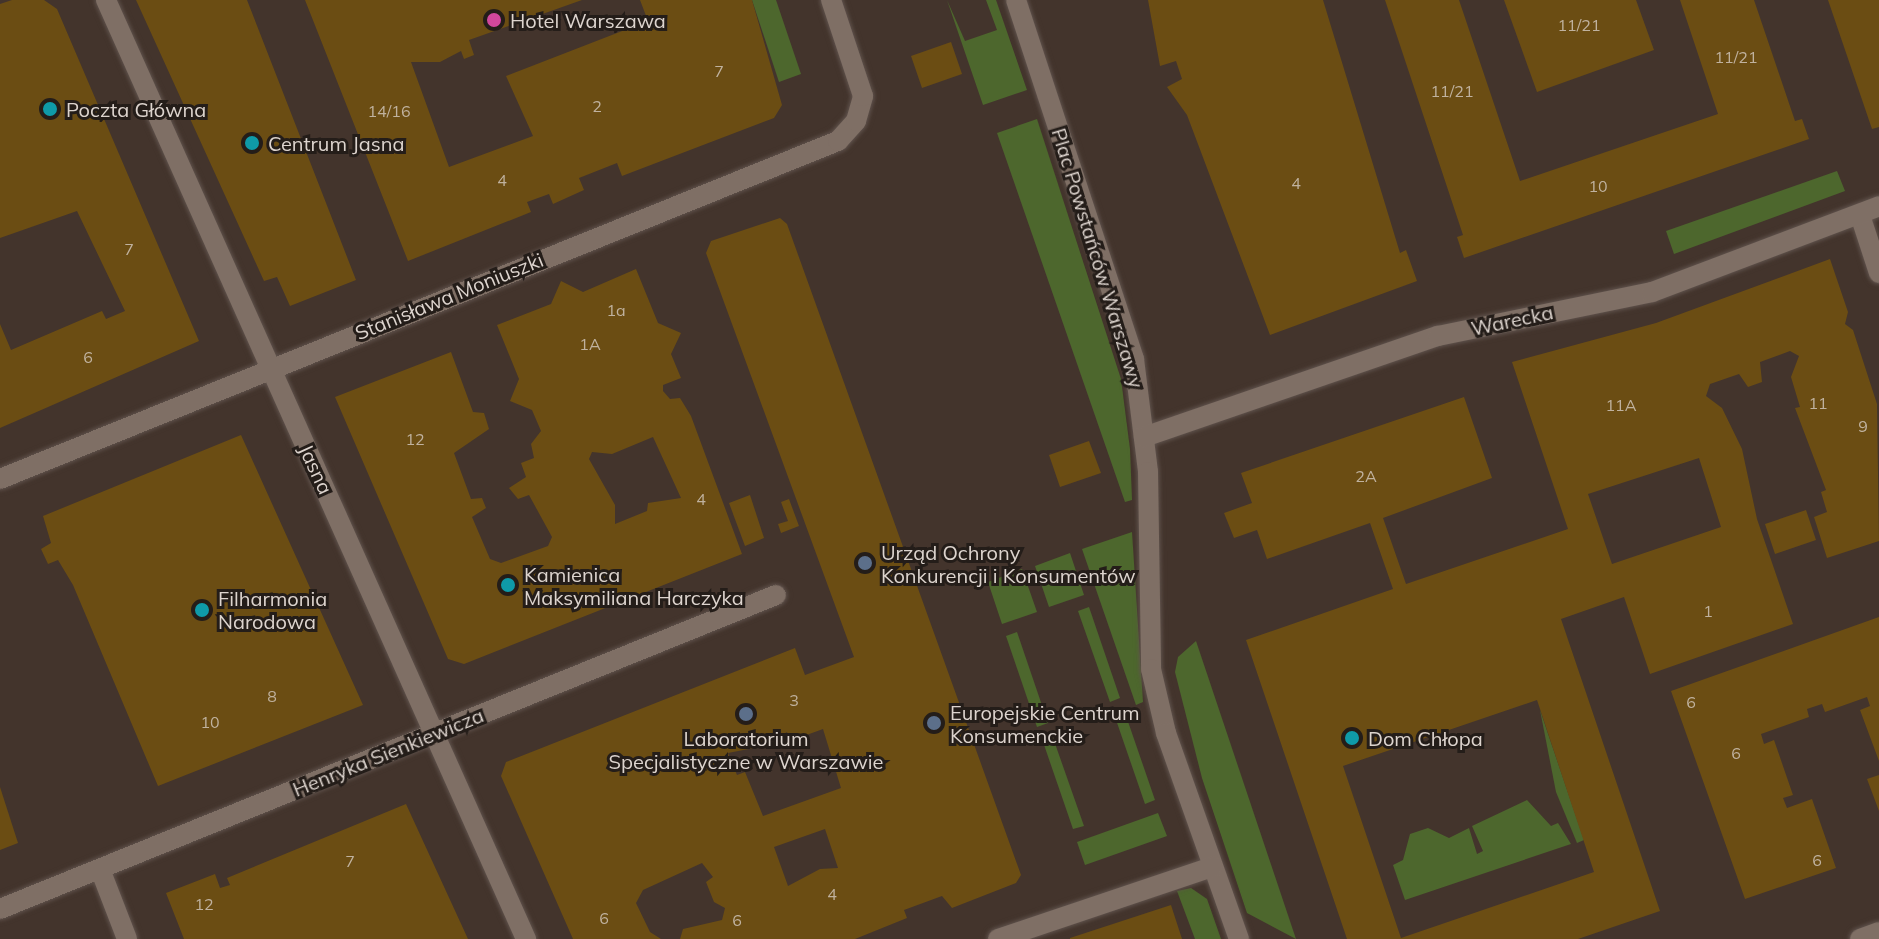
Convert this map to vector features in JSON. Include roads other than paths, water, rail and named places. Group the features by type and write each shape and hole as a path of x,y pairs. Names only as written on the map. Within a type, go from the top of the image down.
{"street":[{"name":"Jasna","path":"106,0 526,939"},
{"name":"Stanisława Moniuszki","path":"0,479 838,141 862,108 860,83 831,0"},
{"name":"Plac Powstańców Warszawy","path":"1016,0 1134,359 1144,437 1151,669 1212,867 1239,939"},
{"name":"Warecka","path":"1144,437 1466,330 1652,292 1870,210"},
{"path":"1870,210 1879,273"},
{"name":"Henryka Sienkiewicza","path":"0,909 776,595"},
{"path":"998,939 1212,867"},
{"path":"100,869 127,939"},
{"path":"1860,939 1879,932"}],"place":[{"name":"Hotel Warszawa","path":"494,20"},
{"name":"Poczta Główna","path":"50,109"},
{"name":"Centrum Jasna","path":"252,143"},
{"name":"Urząd Ochrony Konkurencji i Konsumentów","path":"865,563"},
{"name":"Kamienica Maksymiliana Harczyka","path":"508,585"},
{"name":"Filharmonia Narodowa","path":"202,610"},
{"name":"Laboratorium Specjalistyczne w Warszawie","path":"746,714"},
{"name":"Europejskie Centrum Konsumenckie","path":"934,723"},
{"name":"Dom Chłopa","path":"1352,738"}]}
